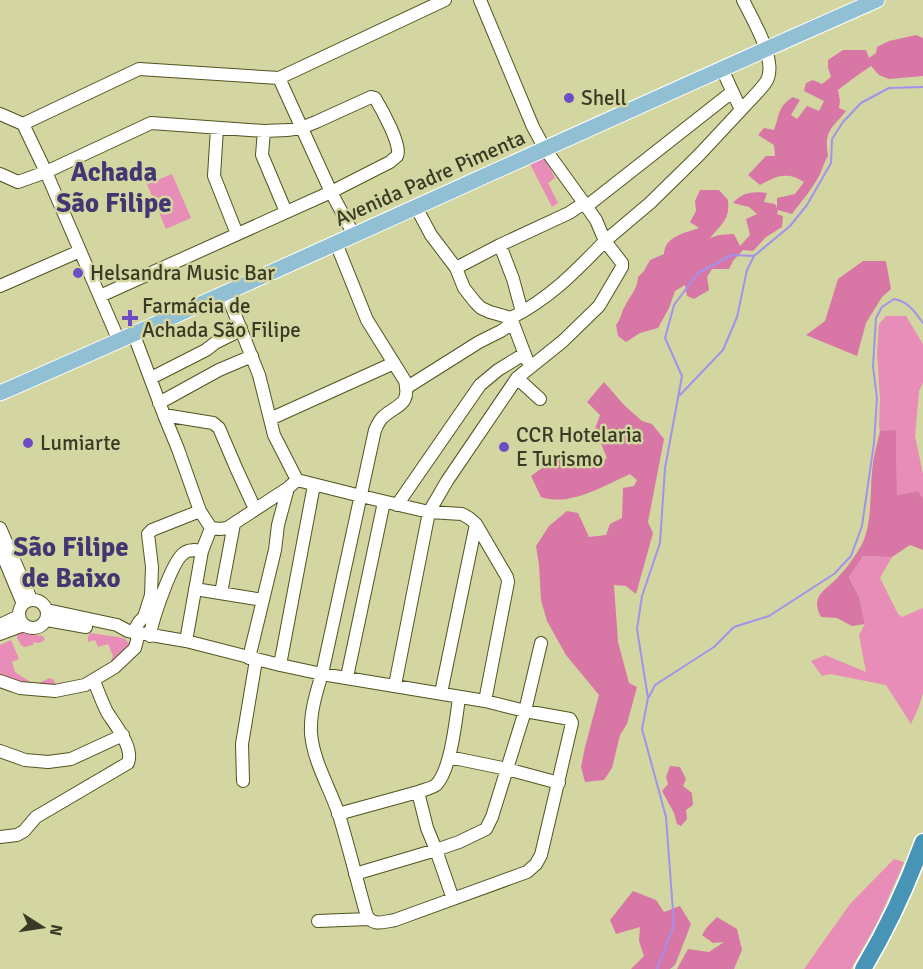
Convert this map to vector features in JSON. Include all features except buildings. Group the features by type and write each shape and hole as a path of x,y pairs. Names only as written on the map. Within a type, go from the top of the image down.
{"highway":[{"path":"863,969 896,908 923,842"},
{"path":"874,969 899,924 923,870"}],"main road":[{"name":"Avenida Padre Pimenta","path":"0,393 134,335 877,0"}],"street":[{"path":"23,124 139,69 279,78 444,0"},
{"path":"395,685 429,512 447,481 518,378 599,306 622,267 622,263 605,241 596,220 545,149 533,127 480,0"},
{"path":"406,387 478,342 501,331 522,312 544,298 650,203 699,155 767,81 770,71 767,49 743,0"},
{"path":"722,69 741,110"},
{"path":"279,78 331,192 354,235"},
{"path":"456,268 585,204 732,92"},
{"path":"0,174 18,182 46,172 151,123 264,131 287,130 301,128 371,97 375,98 399,150 397,156 378,169 331,192 100,296"},
{"path":"0,114 23,124 119,341"},
{"path":"217,128 213,176 237,234"},
{"path":"264,131 262,155 286,212"},
{"path":"416,207 431,235 456,268 464,288 481,308 512,321 530,366"},
{"path":"336,243 367,320 405,381 406,387 406,395 401,405 382,418 375,430 322,674 314,699 311,730 318,762 338,814 368,920"},
{"path":"500,245 522,312"},
{"path":"0,286 80,251"},
{"path":"226,292 259,375 274,435 293,484 278,525 275,550 252,659 242,744 243,782"},
{"path":"151,378 206,350 240,328"},
{"path":"134,335 200,511 211,528 220,530 234,524 293,484 314,485 429,512 462,514 476,524 508,582 485,701"},
{"path":"397,505 480,385 498,370 524,354"},
{"path":"159,403 219,370 252,356"},
{"path":"270,419 394,363"},
{"path":"518,378 540,399"},
{"path":"164,415 213,423 219,428 255,509"},
{"path":"280,665 314,485"},
{"path":"347,677 384,501"},
{"path":"0,681 20,688 55,691 85,685 115,667 135,648 139,622 144,617 151,595 152,567 148,534 152,530 200,511"},
{"path":"220,593 234,524"},
{"path":"441,693 476,524"},
{"path":"0,528 24,611"},
{"path":"186,641 202,551 211,528"},
{"path":"0,549 24,611 32,628 41,626 47,615 46,606 39,600 24,611 0,625"},
{"path":"137,633 161,597 176,561 185,552 202,551"},
{"path":"152,567 176,561"},
{"path":"195,589 263,600"},
{"path":"0,634 24,611"},
{"path":"47,615 115,633 137,633 186,641 252,659 322,674 485,701 572,721 541,855 536,864 527,872 394,920 378,923 368,920 318,921"},
{"path":"354,874 436,850 486,829 492,817 525,711 542,643"},
{"path":"0,837 17,836 36,817 128,763 130,753 123,735 107,711 94,681"},
{"path":"338,814 418,792 435,785 446,768 459,698"},
{"path":"0,751 25,760 48,762 71,759 123,735"},
{"path":"449,756 559,783"},
{"path":"418,792 427,828 453,899"}],"shaded area":[{"path":"916,35 923,38 923,76 889,79 879,75 871,66 838,90 839,108 846,111 828,135 828,156 814,184 792,214 778,210 777,214 783,216 782,227 766,237 753,251 743,250 729,269 712,269 707,277 709,290 694,299 687,296 685,285 675,291 658,328 640,333 626,342 618,336 616,325 635,288 638,277 650,260 664,254 665,248 672,239 699,228 690,222 696,211 695,201 700,190 719,190 728,200 726,217 710,238 734,234 740,246 750,235 746,219 757,214 749,207 733,203 737,199 749,193 767,193 764,202 775,204 777,208 777,198 795,194 804,182 782,176 760,185 748,175 766,156 775,156 774,145 758,135 764,128 774,130 784,104 793,97 800,100 791,115 797,119 807,106 819,111 824,101 804,91 806,83 813,80 822,84 831,77 828,60 843,50 866,50 869,58 876,53 877,47 889,41"},
{"path":"545,158 555,178 548,183 558,203 552,207 530,164"},
{"path":"172,174 191,218 166,229 147,184"},
{"path":"863,261 886,261 891,289 882,297 866,323 857,356 806,335 825,321 838,279"},
{"path":"886,316 906,316 923,344 923,383 919,391 915,436 923,474 923,498 918,491 897,495 896,431 880,431 877,354 879,324"},
{"path":"604,382 624,405 642,421 652,424 664,439 648,522 653,533 636,594 626,586 614,585 618,642 629,683 637,687 627,724 620,735 612,768 604,780 585,782 581,767 599,695 566,655 547,621 541,600 536,546 549,526 567,511 578,513 589,537 606,535 610,524 622,518 623,488 634,486 637,480 630,474 586,494 552,499 541,497 531,476 552,461 573,455 596,465 607,458 595,429 600,415 587,402"},
{"path":"896,430 897,495 918,491 923,498 923,550 910,545 892,557 863,556 849,577 859,597 865,624 852,626 837,618 821,617 818,598 848,566 865,538 869,520 874,457 880,431"},
{"path":"863,556 892,557 880,578 898,614 902,617 923,608 923,693 911,724 886,685 830,674 822,676 811,661 825,655 866,672 859,635 865,624 859,597 849,576"},
{"path":"25,631 43,636 45,640 24,647 17,638 18,634"},
{"path":"90,633 124,638 131,645 109,666 113,656 108,644 98,647 95,640 88,642"},
{"path":"11,640 19,659 12,662 15,672 32,683 39,683 49,678 53,679 56,684 63,682 65,686 31,685 0,675 0,645"},
{"path":"670,766 680,767 686,779 683,786 692,793 693,805 686,810 687,819 681,826 677,824 674,813 662,791 668,784 666,777"},
{"path":"894,859 904,862 878,921 851,969 804,969 850,904"},
{"path":"633,891 656,900 664,912 680,906 691,924 675,965 670,969 631,969 644,956 639,941 640,927 616,934 610,920"},
{"path":"717,917 737,929 742,950 734,969 677,969 688,949 709,952 724,942 713,943 702,935"}],"waterway":[{"path":"657,969 674,925 666,817 642,729 648,698 637,629 642,596 660,543 665,468 682,376 665,338 674,305 698,273 732,255 754,256 790,226 807,205 831,163 832,139 843,122 861,103 889,88 923,87"},
{"path":"680,395 723,350 737,317 747,270 754,256"},
{"path":"649,697 655,685 714,647 734,627 769,616 834,574 851,556 862,526 874,443 877,398 873,366 876,318 882,307 894,299 907,305 923,323"}],"place":[{"name":"Shell","path":"569,98"},
{"name":"Helsandra Music Bar","path":"78,273"},
{"name":"Farmácia de Achada São Filipe","path":"130,318"},
{"name":"Lumiarte","path":"28,443"},
{"name":"CCR Hotelaria E Turismo","path":"504,447"}],"district":[{"name":"Achada São Filipe","path":"114,188"},
{"name":"São Filipe de Baixo","path":"71,562"}]}
